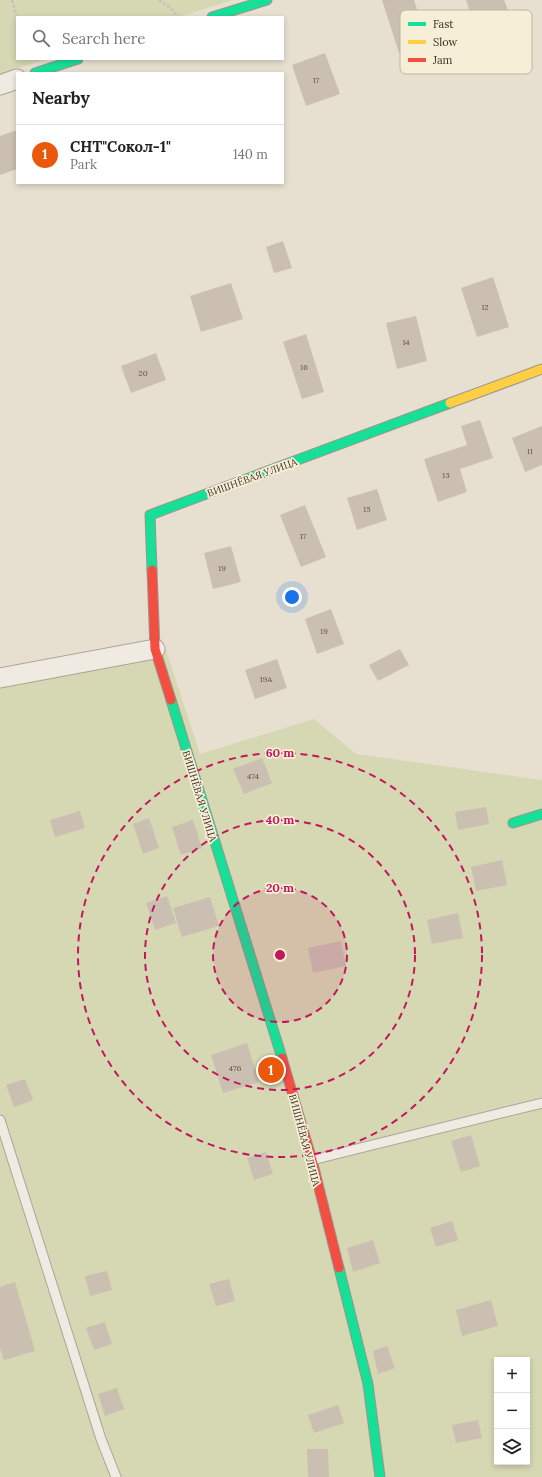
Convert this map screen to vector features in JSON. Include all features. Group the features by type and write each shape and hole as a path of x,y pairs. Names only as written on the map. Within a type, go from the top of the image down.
{"street":[{"path":"215,16 267,0"},
{"path":"38,72 75,60"},
{"path":"0,85 16,79"},
{"name":"ВИШНЁВАЯ УЛИЦА","path":"380,1477 368,1384 312,1160 155,649 150,515 542,369"},
{"path":"0,678 155,649"},
{"path":"513,823 542,814"}],"lane":[{"path":"312,1160 542,1103"},
{"path":"0,1120 101,1439 116,1477"}],"path":[{"path":"12,0 16,16"},
{"path":"159,0 171,8 177,16"}],"green space":[{"path":"0,0 233,0 182,16 16,16 16,60 44,60 0,74"},
{"path":"165,647 200,754 314,719 356,754 542,780 542,1477 0,1477 0,678"}],"building":[{"path":"382,0 414,0 417,10 400,10 399,53"},
{"path":"466,0 504,0 508,10 469,10"},
{"path":"325,53 340,94 306,106 292,65"},
{"path":"16,130 16,169 0,175 0,136"},
{"path":"283,241 292,268 274,273 266,247"},
{"path":"493,277 509,327 477,337 461,288"},
{"path":"231,283 243,319 201,332 190,296"},
{"path":"416,316 427,361 397,369 386,323"},
{"path":"306,334 324,392 302,399 283,342"},
{"path":"156,353 166,380 131,393 121,366"},
{"path":"480,420 493,458 460,469 467,492 438,502 424,459 467,445 461,426"},
{"path":"542,426 542,465 525,472 512,438"},
{"path":"377,489 387,520 357,530 347,498"},
{"path":"305,505 326,557 301,567 280,515"},
{"path":"231,546 241,582 213,589 204,553"},
{"path":"331,609 344,644 317,654 305,619"},
{"path":"400,649 409,665 378,681 369,665"},
{"path":"277,659 287,688 255,699 245,670"},
{"path":"262,758 272,783 244,794 233,769"},
{"path":"486,807 489,824 458,830 455,812"},
{"path":"80,811 85,828 55,837 50,820"},
{"path":"149,818 159,848 143,854 133,824"},
{"path":"193,820 202,848 181,855 172,827"},
{"path":"502,860 507,885 476,891 471,867"},
{"path":"167,896 176,923 155,930 146,903"},
{"path":"210,897 219,926 182,937 173,908"},
{"path":"458,913 463,938 432,944 427,920"},
{"path":"341,941 346,966 313,973 308,948"},
{"path":"247,1043 259,1082 223,1093 211,1055"},
{"path":"25,1079 33,1100 14,1107 6,1085"},
{"path":"471,1135 480,1166 461,1172 451,1141"},
{"path":"266,1152 273,1174 254,1180 247,1158"},
{"path":"452,1221 458,1240 436,1247 430,1228"},
{"path":"373,1240 380,1263 353,1272 347,1248"},
{"path":"107,1271 112,1290 90,1296 85,1276"},
{"path":"229,1279 235,1301 216,1306 209,1284"},
{"path":"15,1282 35,1351 4,1360 0,1348 0,1287"},
{"path":"491,1300 498,1326 462,1336 456,1310"},
{"path":"105,1322 112,1344 94,1350 86,1328"},
{"path":"387,1346 395,1368 378,1374 373,1351"},
{"path":"117,1388 124,1409 105,1416 98,1394"},
{"path":"338,1405 344,1423 314,1433 308,1415"},
{"path":"478,1420 482,1438 456,1443 452,1425"},
{"path":"307,1449 328,1449 329,1477 308,1477"}],"traffic: fast":[{"path":"215,16 267,0"},
{"path":"38,72 75,60"},
{"path":"152,570 150,515 450,403"},
{"path":"171,700 282,1058"},
{"path":"513,823 542,814"},
{"path":"339,1268 368,1384 380,1477"}],"traffic: slow":[{"path":"450,403 542,369"}],"traffic: jam":[{"path":"152,570 155,649 171,700"},
{"path":"282,1058 312,1160 339,1268"}],"place":[{"name":"СНТ\"Сокол-1\"","path":"271,1070"}]}
